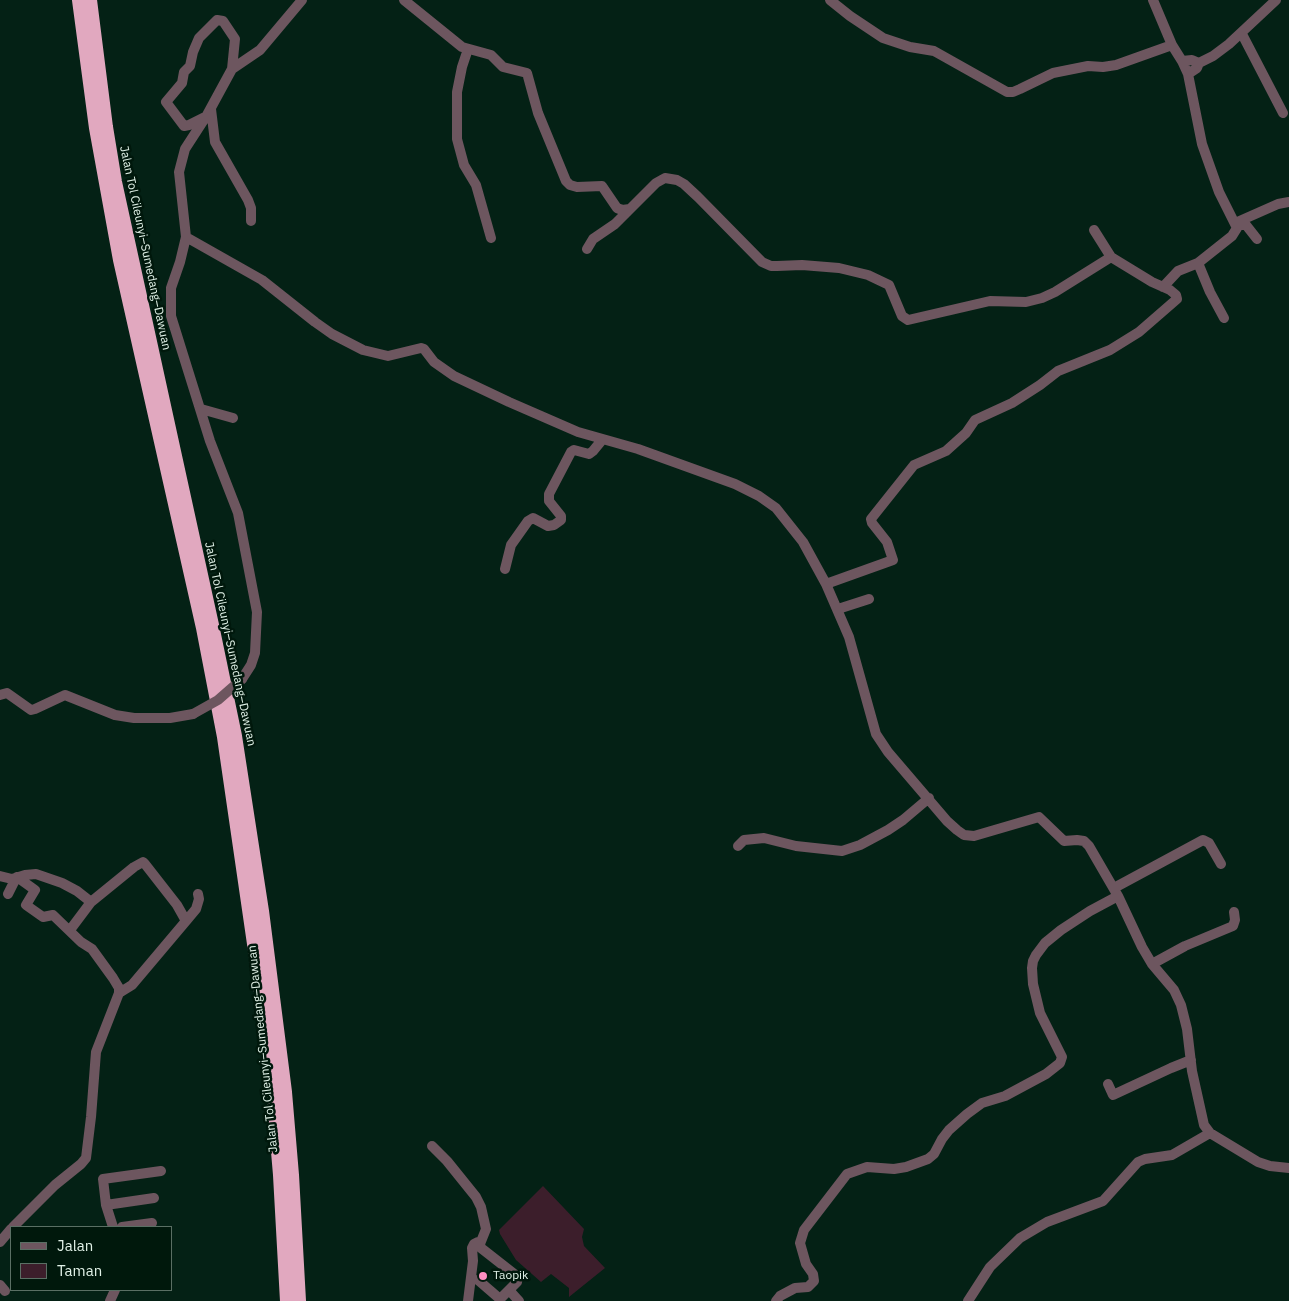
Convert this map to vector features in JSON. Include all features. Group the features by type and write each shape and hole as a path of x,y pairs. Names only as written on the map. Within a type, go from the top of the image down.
{"highway":[{"path":"74,0 86,53"},
{"name":"Jalan Tol Cileunyi–Sumedang–Dawuan","path":"79,0 98,138 120,260 203,628 224,737 262,999 273,1093 287,1301"},
{"name":"Jalan Tol Cileunyi–Sumedang–Dawuan","path":"90,0 115,182 235,736 262,911 283,1073 292,1175 299,1301"}],"street":[{"path":"232,69 260,50 302,0"},
{"path":"404,0 458,44 468,49 491,55 503,66 527,73 538,113 567,182 575,187 602,186 617,208 622,210 630,209"},
{"path":"830,0 850,16 884,38 910,47 934,51 1007,92 1020,90 1053,73 1088,66 1103,67 1116,65 1172,45"},
{"path":"1153,0 1172,45 1188,74 1204,149 1219,192 1237,230 1198,263 1178,271 1163,287"},
{"path":"1188,74 1199,63 1213,56 1242,34 1276,0"},
{"path":"0,695 7,693 31,710 64,695 115,715 134,718 170,718 194,714 218,700 242,678 251,665 255,653 257,612 238,513 210,441 171,316 171,288 186,237 179,172 186,149 209,112 232,69 235,39 223,22 217,20 199,38 190,66 184,72 182,83 166,102 184,126 189,125 209,112"},
{"path":"1242,34 1283,113"},
{"path":"468,49 457,92 457,139 464,165 476,185 490,238"},
{"path":"1182,61 1192,60 1199,63"},
{"path":"209,112 215,142 248,200 251,208 251,221"},
{"path":"587,249 593,239 615,224 656,183 665,178 677,180 684,184 762,262 777,266 802,265 839,268 868,275 890,285 902,316 908,320 990,301 1026,302 1042,298 1111,257"},
{"path":"1235,224 1278,204 1289,202"},
{"path":"1235,224 1246,225 1257,239"},
{"path":"826,584 893,560 887,542 871,519 914,465 946,451 966,432 975,420 1012,403 1058,371 1110,350 1140,332 1177,299 1172,292 1111,257 1094,230"},
{"path":"186,237 262,280 315,322 363,350 388,356 421,348 424,349 434,362 454,376 578,432 638,450 727,482 770,503 781,513 795,531 820,569 849,637 876,734 888,752 951,826 961,833 971,836 1038,817 1067,842 1077,840 1087,844 1116,892 1152,964 1174,990 1181,1005 1204,1125 1210,1133 1258,1162 1270,1166 1289,1168"},
{"path":"1198,263 1210,292 1224,318"},
{"path":"201,409 233,418"},
{"path":"505,569 511,545 528,521 533,518 548,526 557,524 560,520 562,516 550,501 549,494 571,452 574,450 589,454 594,451 602,440"},
{"path":"838,609 869,599"},
{"path":"738,846 741,841 758,838 796,846 842,851 860,845 888,830 904,820 929,798"},
{"path":"776,1301 780,1296 798,1288 808,1287 814,1281 813,1274 806,1264 800,1243 804,1230 847,1174 867,1167 894,1169 906,1167 928,1159 934,1154 949,1130 982,1103 1005,1096 1046,1074 1060,1063 1062,1057 1040,1013 1033,984 1033,961 1046,944 1061,930 1116,892 1203,840 1209,843 1221,864"},
{"path":"70,930 91,902 134,867 143,862 177,905 186,921"},
{"path":"0,876 12,879 30,874 42,876 77,891 91,902"},
{"path":"8,894 17,878"},
{"path":"14,1226 54,1185 86,1158 92,1117 96,1052 119,993 116,982 98,955 53,914 43,917 26,905 35,890 17,878"},
{"path":"119,993 132,985 196,909 199,900 198,894"},
{"path":"1152,964 1185,946 1233,926 1235,920 1234,912"},
{"path":"1108,1084 1113,1095 1191,1060"},
{"path":"968,1301 990,1267 1020,1238 1047,1222 1103,1201 1138,1162 1145,1158 1172,1155 1210,1133"},
{"path":"432,1146 447,1161 476,1197 481,1207 486,1229 480,1244 481,1248 518,1277 519,1280 500,1300 478,1280"},
{"path":"113,1226 106,1205 103,1179 161,1171"},
{"path":"106,1205 154,1198"},
{"path":"130,1226 152,1223"},
{"path":"0,1242 10,1230"},
{"path":"468,1301 473,1261 472,1248 478,1242 480,1244"},
{"path":"509,1290 519,1301"}],"green space":[{"path":"543,1186 584,1229 582,1237 584,1246 605,1268 569,1297 569,1288 551,1274 541,1282 516,1260 499,1230"}],"place":[{"name":"Taopik","path":"483,1276"}]}
